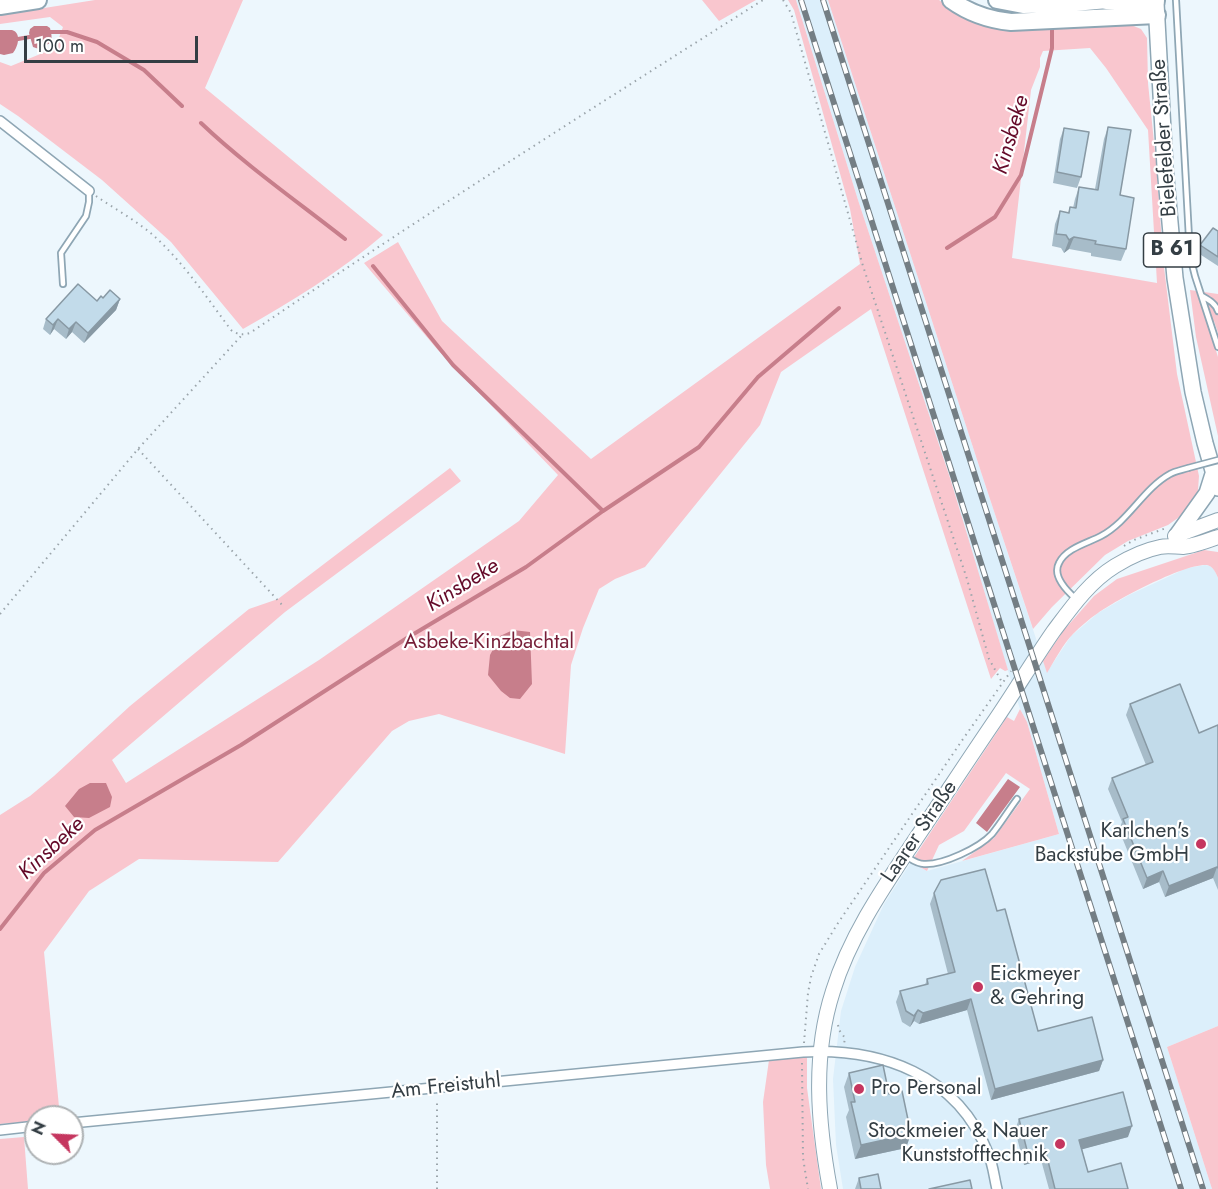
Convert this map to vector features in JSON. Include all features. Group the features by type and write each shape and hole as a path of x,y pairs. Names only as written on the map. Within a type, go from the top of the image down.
{"highway":[{"path":"0,6 38,0"},
{"path":"951,0 987,18 1011,22 1036,13 1156,5"},
{"path":"997,0 1023,5 1036,13"},
{"path":"1064,12 1107,0 1156,5"}],"main road":[{"name":"Bielefelder Straße","path":"1156,5 1165,167 1175,278 1193,392 1216,474"},
{"path":"1177,535 1207,493 1216,474"},
{"name":"Laarer Straße","path":"830,1189 821,1126 820,1051 832,992 848,952 875,900 1042,648 1077,600 1114,566 1163,546 1177,535 1218,520"},
{"name":"Laarer Straße","path":"1163,546 1185,547 1218,537"}],"street":[{"path":"0,121 89,191"},
{"name":"Am Freistuhl","path":"84,1122 803,1052 842,1052 895,1063 938,1086 974,1126 988,1154 997,1189"},
{"path":"0,1130 24,1127"}],"lane":[{"path":"1176,0 1190,256 1218,347"},
{"path":"63,284 61,253 86,216 89,191"},
{"path":"1202,296 1216,306 1218,311"},
{"path":"1077,600 1060,581 1057,571 1063,558 1071,551 1116,526 1168,475 1188,468 1216,474"},
{"path":"904,856 922,864 940,862 957,856 990,836 1017,800"}],"path":[{"path":"89,191 152,234 183,266 231,330 242,335 250,333 427,215 764,0"},
{"path":"783,0 791,13 863,266 967,579 989,659 1011,697"},
{"path":"0,614 138,449 242,335"},
{"path":"138,449 284,607"},
{"path":"1003,684 1008,675"},
{"path":"803,1052 803,1158 808,1189"},
{"path":"437,1087 437,1189"}],"shaded area":[{"path":"796,0 828,0 1047,672 1071,636 1098,613 1129,595 1187,568 1210,566 1218,578 1218,1026 1167,1047 1212,1189 843,1189 836,1145 833,1079 841,1011 855,967 884,904 911,862 927,871 1059,834 1027,722 1020,709 951,481 858,200"},
{"path":"34,26 47,26 51,32 50,43 39,49 33,47 29,33"},
{"path":"0,30 12,30 17,34 18,44 13,53 0,54"},
{"path":"513,630 530,632 532,684 520,699 510,698 488,675 490,655 500,636"},
{"path":"1008,779 1020,787 987,832 976,823"},
{"path":"90,783 106,783 112,797 110,807 89,818 74,817 65,806 79,789"}],"green space":[{"path":"95,0 243,0 205,88 383,235 315,285 243,329 171,242 102,180 0,104 0,62 11,66 55,48 63,27 50,17 0,24 0,15"},
{"path":"702,0 756,0 719,21"},
{"name":"Asbeke-Kinzbachtal","path":"788,0 796,0 858,200 951,481 1008,670 1000,668 991,679 871,309 781,372 760,425 645,567 615,579 599,589 571,665 565,754 439,714 409,721 392,731 278,862 139,859 89,891 44,952 59,1105 24,1105 24,1122 0,1124 0,815 30,796 130,706 249,609 278,599 450,468 461,481 285,612 112,760 126,783 319,660 519,521 558,475 437,349 364,263 398,242 442,321 591,459 860,264 850,209 794,10"},
{"path":"828,0 939,0 950,8 1013,29 1131,25 1141,29 1147,38 1148,83 1163,259 1177,374 1199,476 1198,490 1192,507 1189,506 1168,525 1128,541 1105,555 1033,629","holes":["1090,48 1148,130 1157,283 1012,258 1031,90 1040,67 1043,51"]},
{"path":"1190,290 1218,294 1218,333 1214,321 1208,325 1218,357 1218,436 1196,337"},
{"path":"1204,550 1218,552 1218,578 1209,566 1197,566 1151,583 1120,600 1095,615 1073,634 1062,647 1047,673 1043,661 1064,630 1094,596 1117,579"},
{"path":"1020,709 1027,722 1059,834 962,861 994,838 1030,789 1006,773 964,831 939,845 927,871 911,862 1007,717 1014,721"},
{"path":"1218,1026 1218,1189 1212,1189 1167,1047"},
{"path":"807,1057 807,1088 821,1189 770,1189 766,1165 763,1102 769,1060"},
{"path":"24,1137 24,1165 26,1165 28,1189 0,1189 0,1139"}],"building":[{"path":"1108,127 1131,130 1120,195 1134,198 1126,249 1095,244 1096,241 1074,237 1069,240 1066,235 1056,234 1060,211 1069,213 1070,207 1076,208 1079,187 1098,190"},
{"path":"1064,128 1089,132 1081,177 1057,172"},
{"path":"1213,228 1218,231 1218,257 1200,245"},
{"path":"78,284 97,301 110,290 120,299 88,333 76,322 69,329 58,319 53,325 46,319"},
{"path":"1180,684 1199,733 1218,725 1218,868 1169,886 1163,871 1147,878 1123,819 1128,817 1112,778 1153,762 1130,704"},
{"name":"Eickmeyer & Gehring","path":"985,869 997,911 1005,909 1038,1031 1092,1017 1103,1060 995,1089 971,999 923,1013 918,1010 914,1016 906,1011 900,991 928,984 927,979 955,972 934,893 941,880"},
{"path":"883,1065 889,1094 902,1091 911,1134 861,1145 851,1102 855,1102 849,1073"},
{"path":"1123,1092 1132,1126 1079,1140 1088,1172 1121,1163 1128,1189 1055,1189 1045,1149 1028,1154 1019,1119"},
{"path":"878,1174 881,1189 861,1189 859,1178"},
{"path":"970,1180 972,1189 929,1189"}],"waterway":[{"name":"Kinsbeke","path":"947,248 995,217 1021,175 1052,48 1052,25"},
{"path":"48,32 67,32 97,42 144,70 182,106"},
{"path":"18,39 35,36"},
{"path":"201,123 253,168 345,239"},
{"path":"373,266 453,365 603,511"},
{"name":"Kinsbeke","path":"0,929 44,873 95,830 241,745 407,638 526,567 603,511 699,447 758,377 839,308"}],"railway":[{"path":"801,0 1181,1189"},
{"path":"823,0 1203,1189"}],"place":[{"name":"Karlchen's Backstube GmbH","path":"1201,844"},
{"name":"Eickmeyer & Gehring","path":"978,987"},
{"name":"Pro Personal","path":"859,1089"},
{"name":"Stockmeier & Nauer Kunststofftechnik","path":"1060,1144"}]}
